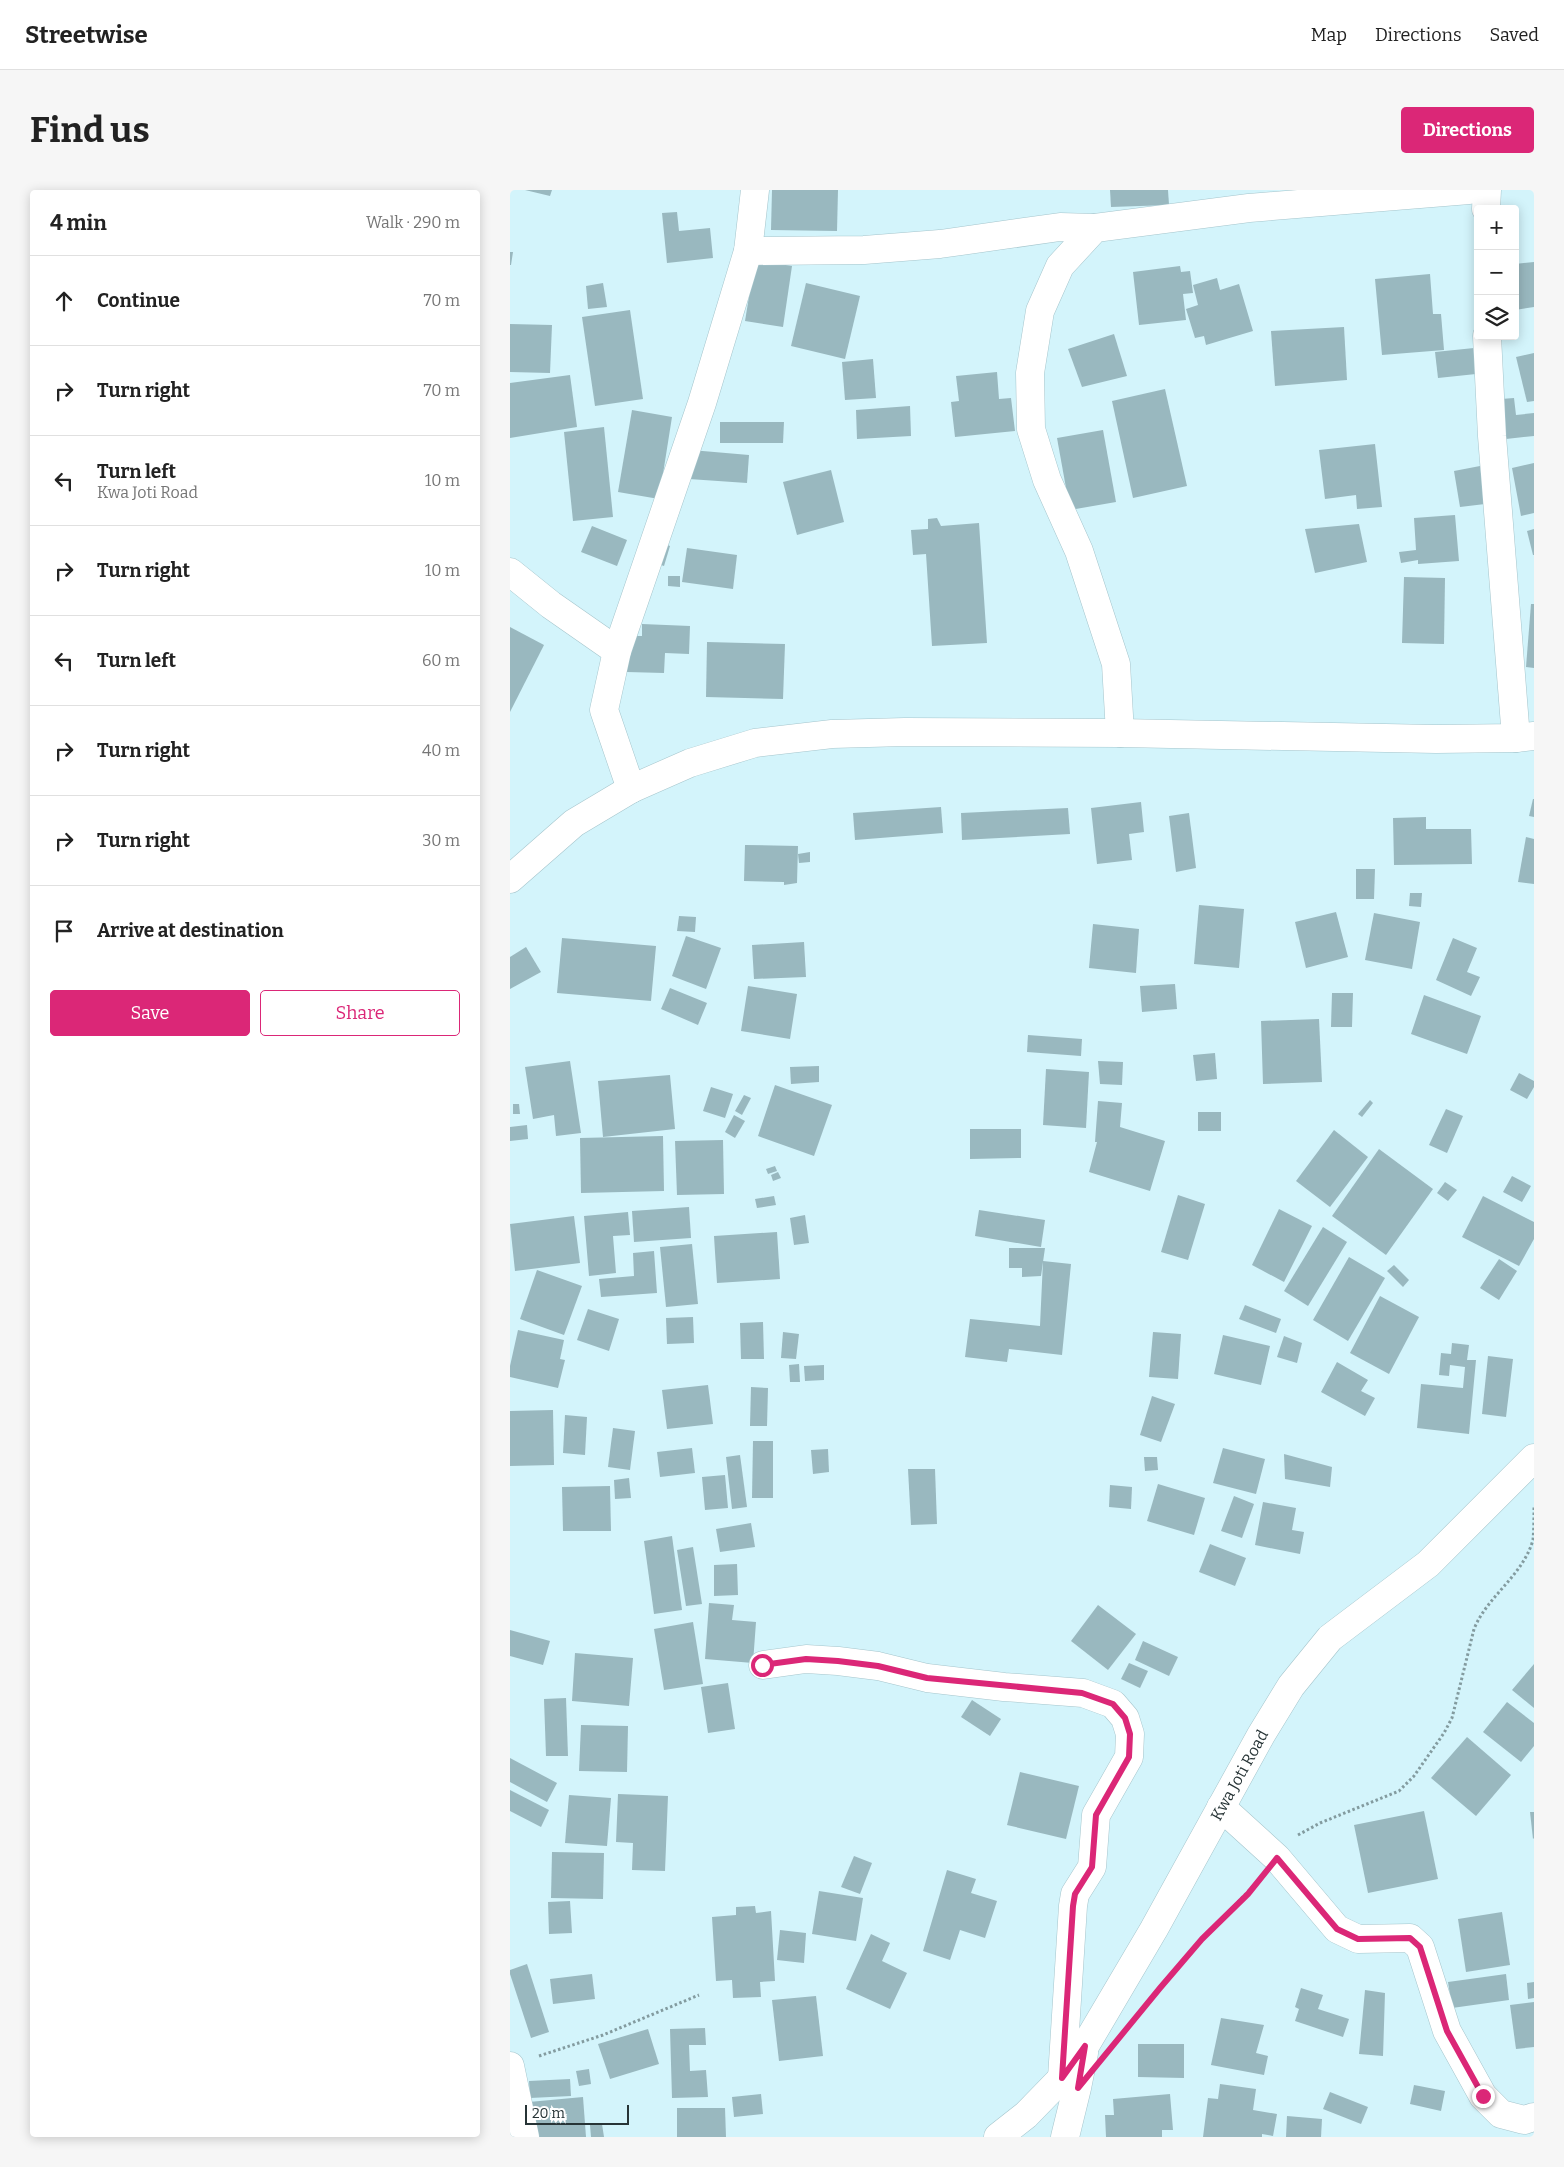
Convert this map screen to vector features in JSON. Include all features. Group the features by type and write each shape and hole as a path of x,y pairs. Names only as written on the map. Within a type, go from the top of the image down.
{"street":[{"path":"631,789 604,710 617,651 702,403 748,252 756,190"},
{"path":"748,252 864,250 940,244 1060,227 1095,228 1248,208 1469,190"},
{"path":"1486,205 1487,190"},
{"path":"1095,228 1060,266 1040,311 1030,373 1032,429 1046,480 1079,551 1116,664 1120,733"},
{"path":"510,879 574,823 631,789 690,763 756,743 832,734 1120,733 1436,739 1525,737 1486,340"},
{"path":"510,572 551,605 617,651"},
{"name":"Kwa Joti Road","path":"998,2137 1026,2115 1062,2078 1085,2046 1154,1930 1261,1735 1291,1686 1330,1638 1428,1564 1534,1459"},
{"path":"762,1665 806,1659 838,1661 878,1666 927,1678 1082,1693 1113,1704 1125,1718 1130,1734 1129,1757 1096,1815 1092,1867 1075,1894 1062,2078"},
{"path":"1221,1807 1277,1858 1337,1929 1358,1939 1410,1938 1420,1947 1447,2031 1483,2096 1501,2114 1524,2120 1534,2117"},
{"path":"1065,2137 1078,2088 1085,2046"},
{"path":"510,2066 525,2137"}],"path":[{"path":"1149,2002 1202,1939 1248,1894 1292,1840 1305,1830 1400,1791 1414,1776 1444,1733 1452,1718 1478,1618 1521,1567 1534,1538 1534,1459"},
{"path":"538,2056 603,2035 699,1995"}],"building":[{"path":"525,190 552,190 550,196"},
{"path":"772,190 838,190 837,231 771,230"},
{"path":"1110,190 1168,190 1169,205 1111,207"},
{"path":"677,212 679,231 710,228 713,258 667,263 662,213"},
{"path":"510,252 513,252 511,265 510,265"},
{"path":"755,260 792,266 783,327 745,321"},
{"path":"1534,262 1534,307 1519,309 1519,264"},
{"path":"1180,266 1181,272 1190,271 1193,293 1183,294 1186,320 1139,325 1133,272"},
{"path":"1430,274 1433,314 1441,314 1444,350 1382,355 1375,279"},
{"path":"1217,278 1220,290 1239,284 1253,331 1206,345 1204,336 1195,338 1186,309 1198,305 1193,285"},
{"path":"603,283 607,307 588,309 586,286"},
{"path":"806,283 860,296 845,359 791,346"},
{"path":"630,310 643,399 595,406 582,317"},
{"path":"510,324 552,325 550,373 510,372"},
{"path":"1344,327 1347,380 1275,386 1271,331"},
{"path":"1114,334 1127,376 1082,387 1068,349"},
{"path":"1474,348 1476,374 1438,378 1435,352"},
{"path":"1534,353 1534,401 1527,402 1516,357"},
{"path":"873,359 876,398 845,400 842,362"},
{"path":"997,372 999,399 1011,398 1015,431 955,437 951,402 959,401 956,376"},
{"path":"570,375 577,427 510,438 510,383"},
{"path":"1165,389 1187,486 1133,498 1112,401"},
{"path":"1514,398 1516,415 1534,413 1534,436 1506,439 1501,399"},
{"path":"910,406 911,436 857,439 856,410"},
{"path":"632,410 672,417 659,499 618,492"},
{"path":"720,422 784,422 783,443 720,443"},
{"path":"604,427 613,517 573,521 564,432"},
{"path":"1103,430 1116,502 1070,510 1057,438"},
{"path":"1375,444 1382,507 1357,509 1356,495 1325,499 1319,450"},
{"path":"691,450 749,455 747,483 689,479"},
{"path":"1534,463 1534,513 1521,516 1512,468"},
{"path":"1480,466 1485,504 1460,507 1454,471"},
{"path":"831,470 844,522 797,535 783,482"},
{"path":"1455,515 1459,561 1418,564 1418,560 1401,563 1399,552 1416,550 1414,518"},
{"path":"937,518 941,526 979,523 987,643 932,646 926,554 913,555 911,530 928,529 928,519"},
{"path":"1359,524 1367,562 1315,573 1305,529"},
{"path":"592,526 627,540 617,566 581,552"},
{"path":"1534,529 1534,555 1533,555 1527,531"},
{"path":"662,543 670,546 664,566 655,563"},
{"path":"687,548 737,555 733,589 682,582"},
{"path":"668,576 680,576 680,587 668,586"},
{"path":"1404,577 1445,578 1444,644 1402,643"},
{"path":"1531,604 1534,604 1534,668 1526,667"},
{"path":"642,624 690,626 689,654 665,653 664,673 627,672 627,636 642,636"},
{"path":"510,627 544,645 510,712"},
{"path":"707,642 785,644 783,699 706,697"},
{"path":"1534,799 1534,817 1529,816"},
{"path":"1141,802 1144,832 1129,834 1132,860 1097,864 1091,808"},
{"path":"941,807 943,833 855,840 853,813"},
{"path":"1068,808 1070,834 962,840 961,813"},
{"path":"1189,813 1196,868 1176,872 1169,816"},
{"path":"1426,817 1426,829 1471,829 1472,864 1394,865 1393,818"},
{"path":"1526,837 1534,839 1534,884 1518,882"},
{"path":"745,845 798,846 797,883 784,885 784,882 744,881"},
{"path":"810,852 810,862 799,863 798,854"},
{"path":"1356,869 1375,869 1374,899 1356,899"},
{"path":"1410,893 1422,893 1421,907 1409,906"},
{"path":"1199,905 1244,909 1239,968 1194,964"},
{"path":"1336,912 1348,957 1306,968 1295,922"},
{"path":"1374,913 1420,922 1412,969 1365,960"},
{"path":"679,916 696,917 695,932 677,931"},
{"path":"1093,924 1139,929 1136,973 1089,968"},
{"path":"686,936 721,948 706,989 672,976"},
{"path":"562,938 656,946 651,1001 557,993"},
{"path":"1453,938 1477,948 1467,972 1480,977 1471,996 1436,980"},
{"path":"804,942 806,977 754,979 752,945"},
{"path":"526,947 541,972 510,989 510,957"},
{"path":"1175,984 1177,1009 1142,1012 1140,986"},
{"path":"748,986 797,994 790,1039 741,1031"},
{"path":"670,988 707,1003 698,1025 661,1009"},
{"path":"1332,993 1353,993 1352,1027 1331,1027"},
{"path":"1424,995 1481,1016 1467,1054 1411,1034"},
{"path":"1319,1019 1322,1082 1263,1084 1261,1021"},
{"path":"1028,1035 1082,1039 1081,1056 1027,1052"},
{"path":"1215,1053 1217,1079 1196,1081 1193,1055"},
{"path":"570,1061 581,1133 556,1136 554,1115 533,1119 525,1067"},
{"path":"1098,1061 1123,1062 1122,1085 1100,1084"},
{"path":"819,1066 819,1082 791,1084 790,1067"},
{"path":"1046,1069 1089,1072 1086,1128 1043,1125"},
{"path":"1519,1073 1534,1081 1534,1087 1527,1099 1510,1090"},
{"path":"670,1075 675,1129 603,1137 598,1081"},
{"path":"775,1085 832,1105 814,1156 758,1136"},
{"path":"711,1087 733,1094 725,1118 703,1111"},
{"path":"744,1095 751,1098 742,1115 735,1111"},
{"path":"1370,1100 1373,1103 1362,1117 1358,1114"},
{"path":"1098,1101 1122,1103 1120,1127 1165,1141 1150,1191 1089,1172 1097,1142 1095,1142"},
{"path":"513,1104 519,1104 520,1114 513,1114"},
{"path":"1446,1109 1463,1116 1447,1153 1429,1145"},
{"path":"1198,1112 1221,1112 1221,1131 1198,1131"},
{"path":"734,1115 745,1121 735,1138 725,1132"},
{"path":"527,1125 528,1139 510,1141 510,1127"},
{"path":"970,1129 1021,1129 1021,1158 970,1159"},
{"path":"1334,1130 1368,1157 1330,1207 1296,1181"},
{"path":"663,1136 664,1191 581,1193 580,1138"},
{"path":"723,1140 724,1194 677,1195 675,1141"},
{"path":"1379,1149 1433,1189 1386,1255 1332,1216"},
{"path":"775,1166 777,1171 768,1174 766,1169"},
{"path":"778,1172 781,1178 773,1181 771,1175"},
{"path":"1512,1176 1531,1186 1522,1202 1503,1192"},
{"path":"1445,1182 1457,1190 1448,1201 1437,1193"},
{"path":"1178,1195 1205,1204 1188,1260 1161,1252"},
{"path":"774,1196 776,1205 757,1208 755,1199"},
{"path":"1483,1196 1534,1222 1534,1239 1519,1266 1462,1237"},
{"path":"689,1207 691,1238 634,1242 632,1211"},
{"path":"1279,1209 1312,1226 1284,1282 1252,1265"},
{"path":"979,1210 1045,1220 1041,1247 975,1236"},
{"path":"628,1212 630,1235 613,1236 616,1273 589,1276 584,1216"},
{"path":"805,1215 809,1243 794,1245 790,1218"},
{"path":"574,1216 580,1263 515,1271 510,1224"},
{"path":"1323,1227 1347,1242 1308,1306 1284,1291"},
{"path":"777,1232 780,1279 717,1283 714,1236"},
{"path":"692,1244 698,1304 666,1307 660,1247"},
{"path":"1009,1248 1045,1248 1041,1276 1022,1277 1022,1268 1009,1268"},
{"path":"654,1251 657,1293 601,1297 599,1279 634,1276 633,1253"},
{"path":"1349,1257 1385,1278 1348,1341 1313,1320"},
{"path":"1499,1259 1517,1271 1499,1300 1480,1288"},
{"path":"1043,1261 1071,1264 1062,1355 1009,1349 1007,1362 965,1357 970,1319 1040,1326"},
{"path":"1394,1265 1409,1280 1403,1287 1387,1271"},
{"path":"537,1270 582,1286 564,1335 520,1319"},
{"path":"1380,1296 1419,1317 1389,1374 1350,1353"},
{"path":"1245,1305 1281,1319 1276,1333 1239,1319"},
{"path":"588,1309 619,1319 609,1351 577,1340"},
{"path":"693,1317 694,1343 667,1344 666,1318"},
{"path":"763,1322 764,1359 741,1359 740,1323"},
{"path":"518,1330 564,1340 560,1359 565,1360 558,1388 510,1377 510,1366"},
{"path":"783,1332 799,1334 796,1359 781,1358"},
{"path":"1153,1332 1181,1334 1178,1379 1149,1377"},
{"path":"1223,1335 1270,1346 1261,1385 1214,1374"},
{"path":"1284,1336 1302,1343 1297,1363 1277,1357"},
{"path":"1452,1343 1469,1345 1467,1360 1476,1360 1469,1434 1417,1428 1421,1384 1463,1388 1465,1367 1450,1365 1449,1376 1439,1375 1441,1353 1451,1354"},
{"path":"1488,1356 1513,1359 1506,1417 1482,1414"},
{"path":"1337,1362 1368,1380 1361,1391 1375,1398 1365,1416 1321,1392"},
{"path":"799,1364 800,1382 790,1382 789,1365"},
{"path":"824,1365 824,1380 805,1381 804,1366"},
{"path":"708,1385 713,1424 667,1429 662,1390"},
{"path":"751,1387 768,1388 767,1426 750,1426"},
{"path":"1152,1396 1175,1404 1161,1442 1140,1435"},
{"path":"553,1410 554,1465 510,1466 510,1411"},
{"path":"565,1415 587,1417 585,1455 563,1453"},
{"path":"613,1428 635,1431 630,1470 608,1467"},
{"path":"753,1441 773,1441 773,1498 752,1498"},
{"path":"692,1448 695,1473 660,1477 657,1452"},
{"path":"1223,1448 1265,1459 1256,1494 1213,1483"},
{"path":"828,1449 829,1472 813,1474 811,1450"},
{"path":"1284,1454 1332,1467 1330,1487 1285,1479"},
{"path":"740,1455 747,1507 732,1509 726,1457"},
{"path":"1144,1457 1157,1457 1158,1470 1145,1471"},
{"path":"908,1469 935,1469 937,1524 911,1525"},
{"path":"725,1475 728,1508 705,1510 702,1477"},
{"path":"629,1478 631,1498 615,1499 614,1480"},
{"path":"1158,1484 1205,1498 1194,1535 1147,1521"},
{"path":"1110,1485 1132,1487 1131,1509 1109,1507"},
{"path":"610,1486 611,1531 563,1531 562,1487"},
{"path":"1234,1496 1254,1504 1242,1538 1221,1531"},
{"path":"1263,1502 1296,1508 1292,1530 1304,1532 1300,1554 1255,1545"},
{"path":"751,1523 755,1547 720,1552 716,1529"},
{"path":"672,1536 682,1610 654,1614 644,1541"},
{"path":"1210,1544 1246,1558 1235,1586 1199,1572"},
{"path":"693,1547 702,1604 686,1606 677,1550"},
{"path":"737,1564 738,1595 714,1596 714,1565"},
{"path":"709,1603 734,1605 732,1620 756,1622 753,1663 705,1659"},
{"path":"1098,1605 1136,1634 1108,1670 1071,1641"},
{"path":"693,1622 703,1684 664,1690 654,1629"},
{"path":"510,1630 550,1641 543,1665 510,1656"},
{"path":"1143,1641 1178,1657 1169,1676 1135,1660"},
{"path":"575,1653 633,1658 629,1706 572,1701"},
{"path":"1129,1663 1148,1671 1140,1688 1121,1679"},
{"path":"1534,1664 1534,1708 1512,1690"},
{"path":"728,1683 735,1729 708,1733 701,1687"},
{"path":"566,1698 568,1756 546,1756 544,1699"},
{"path":"972,1700 1001,1719 990,1736 961,1717"},
{"path":"1507,1702 1534,1723 1534,1746 1521,1762 1483,1732"},
{"path":"581,1725 628,1726 627,1772 579,1771"},
{"path":"1467,1737 1511,1775 1476,1816 1431,1778"},
{"path":"510,1758 557,1783 547,1802 510,1782"},
{"path":"1020,1772 1079,1786 1066,1839 1007,1825"},
{"path":"510,1790 549,1810 541,1827 510,1811"},
{"path":"618,1794 668,1796 665,1871 632,1870 633,1843 616,1842"},
{"path":"569,1795 611,1798 607,1846 565,1843"},
{"path":"1424,1811 1438,1879 1368,1893 1354,1825"},
{"path":"1530,1812 1534,1812 1533,1839"},
{"path":"552,1852 604,1853 603,1899 551,1898"},
{"path":"854,1856 872,1863 860,1894 841,1887"},
{"path":"947,1870 976,1879 971,1893 997,1901 985,1938 960,1930 950,1960 923,1951"},
{"path":"819,1891 863,1898 856,1941 812,1934"},
{"path":"570,1901 572,1933 549,1934 548,1902"},
{"path":"755,1906 756,1913 771,1911 775,1981 760,1982 761,1997 733,1998 732,1980 716,1981 712,1917 736,1915 736,1907"},
{"path":"1502,1912 1510,1965 1466,1972 1458,1919"},
{"path":"780,1930 806,1933 804,1963 777,1960"},
{"path":"871,1934 890,1943 882,1961 907,1973 890,2009 846,1989"},
{"path":"527,1964 549,2032 531,2038 510,1974 510,1970"},
{"path":"592,1974 595,1999 553,2004 550,1979"},
{"path":"1506,1974 1509,2000 1452,2008 1448,1982"},
{"path":"1534,1982 1534,1998 1528,1999 1527,1983"},
{"path":"1301,1988 1323,1995 1318,2009 1349,2019 1343,2037 1295,2021 1299,2009 1295,2007"},
{"path":"1365,1990 1385,1993 1383,2056 1359,2054"},
{"path":"816,1996 823,2056 779,2061 772,2000"},
{"path":"1534,2002 1534,2047 1516,2049 1510,2005"},
{"path":"1221,2018 1264,2025 1256,2053 1268,2056 1264,2075 1211,2065"},
{"path":"705,2028 706,2045 689,2045 690,2071 706,2070 708,2097 672,2098 670,2029"},
{"path":"648,2029 659,2064 610,2079 598,2044"},
{"path":"1138,2044 1184,2044 1184,2078 1138,2077"},
{"path":"589,2069 591,2084 579,2086 576,2071"},
{"path":"570,2079 571,2096 530,2098 529,2081"},
{"path":"1220,2084 1256,2089 1253,2110 1277,2114 1273,2136 1262,2134 1262,2137 1203,2137 1208,2098 1218,2099"},
{"path":"1414,2085 1445,2091 1441,2111 1410,2104"},
{"path":"1330,2092 1368,2107 1361,2124 1323,2109"},
{"path":"761,2094 763,2114 734,2117 732,2097"},
{"path":"1170,2094 1173,2130 1162,2130 1162,2137 1106,2137 1105,2115 1114,2115 1113,2099"},
{"path":"583,2097 586,2137 532,2137 529,2102"},
{"path":"677,2108 725,2108 726,2137 677,2137"},
{"path":"1287,2116 1322,2119 1321,2137 1286,2137"},
{"path":"602,2124 604,2137 591,2137 590,2125"}],"route":[{"path":"762,1665 806,1659 838,1661 878,1666 927,1678 1004,1687 1082,1693 1113,1704 1125,1718 1130,1734 1129,1757 1096,1815 1092,1867 1090,1874 1075,1894 1073,1906 1062,2078 1085,2046 1078,2088 1202,1939 1248,1894 1277,1858 1337,1929 1358,1939 1410,1938 1420,1947 1447,2031 1483,2096"}]}
